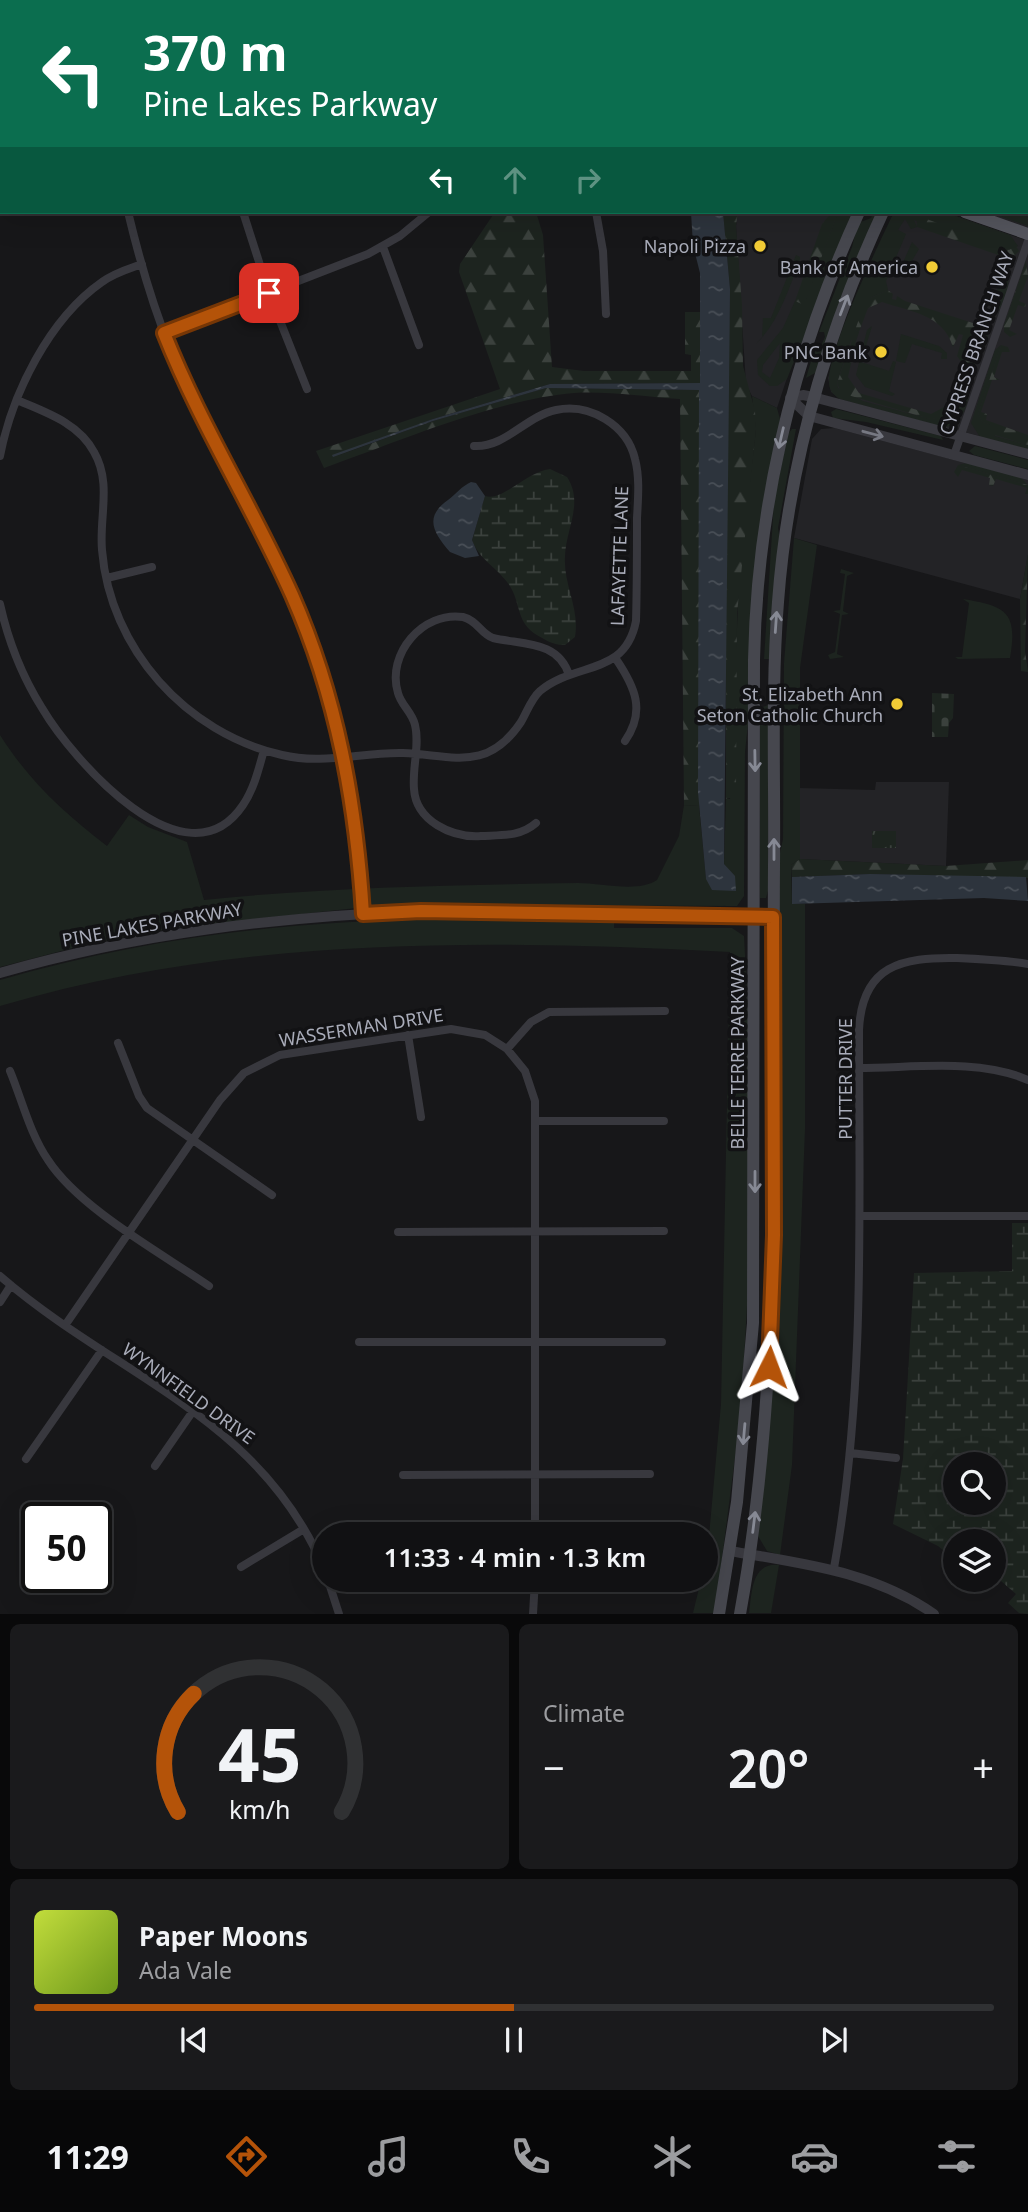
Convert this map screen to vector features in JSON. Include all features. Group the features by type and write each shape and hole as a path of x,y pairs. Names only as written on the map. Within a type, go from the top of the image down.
{"main road":[{"name":"BELLE TERRE PARKWAY","path":"719,1614 730,1551 752,1323 757,596 773,471 790,398 824,294 858,214"},
{"name":"BELLE TERRE PARKWAY","path":"740,1614 763,1442 772,1301 774,701 778,598 788,517 808,416 836,324 882,214"},
{"path":"971,214 1028,234"}],"street":[{"path":"129,214 164,333 188,388 292,596 323,677 345,758 355,819 363,914"},
{"path":"244,214 269,293 307,389"},
{"path":"164,333 383,247 426,214"},
{"path":"596,214 603,251 606,314"},
{"name":"CYPRESS BRANCH WAY","path":"954,455 1028,241"},
{"path":"383,247 419,345"},
{"path":"0,456 17,400 50,340 88,293 109,277 142,264"},
{"path":"790,398 803,395 814,397 1028,454"},
{"path":"790,398 808,416 1028,475"},
{"path":"17,400 72,426 94,451 104,481 102,545 107,578 127,635 142,660 168,692 211,726 264,750 309,760 415,754 462,760 486,754 516,729 538,693 569,675 616,659 629,680 638,704 636,722 625,741"},
{"name":"LAFAYETTE LANE","path":"474,446 490,445 537,416 562,409 583,410 601,416 615,426 628,443 638,475 636,621 632,638 616,659"},
{"path":"107,578 152,566"},
{"path":"0,604 23,672 57,731 106,785 153,821 173,830 189,833 205,831 228,821 248,798 264,750"},
{"path":"536,823 520,833 474,837 440,828 430,820 415,796 415,722 398,695 396,676 402,648 425,626 450,618 467,618 490,637 525,641 550,651 562,662 569,675"},
{"name":"PINE LAKES PARKWAY","path":"0,973 75,952 183,931 363,914 421,911 773,917"},
{"name":"PUTTER DRIVE","path":"834,1568 850,1453 861,1216 859,1068 863,1002 874,981 889,968 903,961 928,958 1000,959 1028,964"},
{"path":"507,1049 531,1022 548,1012 665,1011"},
{"name":"WASSERMAN DRIVE","path":"66,1324 230,1087 255,1065 286,1053 408,1035 462,1029 485,1035 507,1049 530,1083 536,1121 535,1522"},
{"path":"408,1035 421,1116"},
{"path":"118,1043 142,1102 272,1195"},
{"path":"859,1068 978,1068 1006,1072 1028,1080"},
{"path":"10,1071 39,1145 53,1167 77,1194 209,1286"},
{"path":"536,1121 664,1121"},
{"path":"861,1216 1028,1216"},
{"path":"398,1232 664,1231"},
{"name":"WYNNFIELD DRIVE","path":"0,1276 193,1411 251,1458 284,1497 312,1545"},
{"path":"0,1301 11,1285"},
{"path":"359,1342 662,1342"},
{"path":"26,1460 102,1349"},
{"path":"155,1466 193,1411"},
{"path":"850,1453 896,1458"},
{"path":"403,1475 650,1474"},
{"path":"241,1567 304,1529"},
{"path":"730,1551 834,1568 884,1584 934,1614"},
{"path":"332,1592 339,1614"},
{"path":"533,1614 534,1592"}],"shaded area":[{"path":"738,214 853,214 794,357 777,408 752,396 746,384 736,226"},
{"path":"893,214 950,214 1028,241 1028,449 840,399 831,392 828,378 844,330"},
{"path":"981,214 1028,214 1028,231"},
{"path":"835,428 1028,480 1028,554 1020,599 794,538 812,439 821,429"},
{"path":"876,782 949,782 946,866 800,859 799,788 875,790"}],"green space":[{"path":"494,214 537,214 543,235 552,367 584,371 691,371 691,355 685,354 685,312 700,312 700,383 550,384 433,419 334,457 433,421 546,388 700,390 699,806 684,805 680,399 613,393 574,393 544,397 447,423 324,468 316,451 500,389 459,272 460,264"},
{"path":"723,214 738,214 736,226 743,366 755,411 756,429 737,614 736,792 734,797 726,799 726,451 730,289"},
{"path":"830,214 837,214 804,305 795,301 822,224"},
{"path":"837,214 853,214 787,379 777,386 770,386 758,375 757,360 783,328 795,301 804,304","holes":["780,343 779,358 770,378 762,372 763,365"]},
{"path":"872,214 877,214 817,372 806,378 814,351 818,352 825,337 824,332 819,332 852,247 858,223 871,218"},
{"path":"893,214 950,214 1010,235 1018,246 1009,250 914,220 917,227 911,229 905,219 898,230 906,234 886,281 888,290 870,298 855,330 859,332 856,341 851,340 837,383 838,388 863,401 930,419 950,417 960,384 954,382 961,380 968,387 968,400 960,418 950,426 943,427 840,399 833,393 829,381 836,346"},
{"path":"994,214 1027,214 1028,226"},
{"path":"916,215 1009,250 1016,246 1019,251 1013,257 1004,257 917,227"},
{"path":"912,242 919,249 906,271 902,265"},
{"path":"796,255 800,260 786,295 777,316 762,337 763,318 771,318"},
{"path":"1026,261 1028,276 1019,301 1026,304 1025,307 1018,305 1009,330 1017,334 1010,337 1004,332 1004,325"},
{"path":"999,265 1007,270 1006,295 992,317 984,317 982,313 989,315 996,294 990,290 997,291 1004,270 998,268"},
{"path":"888,290 893,294 892,299 896,300 897,296 983,328 984,337 978,340 983,347 975,355 974,362 964,366 957,356 963,335 959,334 953,347 942,327 934,321 882,302 868,308 859,332 855,330 866,300"},
{"path":"979,325 986,329 988,338 978,364 964,366 977,352 978,339 983,335"},
{"path":"872,326 861,362 889,371 893,361 896,362 889,391 895,394 892,396 865,387 856,375 867,330"},
{"path":"901,334 939,346 947,353 947,359 941,359 942,353 912,344 905,363 896,361"},
{"path":"852,340 856,341 848,377 859,393 931,414 944,407 951,409 958,389 952,385 960,384 965,390 958,397 950,418 930,419 841,393 837,383"},
{"path":"1001,345 978,414 982,422 993,425 995,436 1028,445 1028,449 980,437 971,423 995,350"},
{"path":"1001,345 1008,347 1010,352 1002,352 994,377 1000,380 992,380 981,412 987,414 986,420 1028,435 1028,445 988,433 992,425 982,422 978,414"},
{"path":"752,396 777,408 780,419 745,752 744,896 737,906 384,905 174,928 88,944 0,967 0,735 48,795 107,846 129,815 148,827 187,842 204,900 344,889 578,883 640,886 657,880 679,836 684,805 699,806 706,878 729,873 724,864 726,799 730,799 739,579 756,429"},
{"path":"836,409 941,436 943,440 866,422 833,418 831,412"},
{"path":"792,429 796,429 778,528 780,540 769,659 764,659 774,501 788,434"},
{"path":"975,446 1028,460 1028,469 974,455 969,451"},
{"path":"967,463 1021,478 1028,485 958,465"},
{"path":"958,465 1028,485 1028,494 1025,494 1027,488 996,479 993,486 989,485 990,478 962,470 958,477 954,472"},
{"path":"550,469 567,477 574,496 565,567 576,626 575,637 565,645 549,642 527,627 507,582 479,552 472,540 485,496 499,495 533,475"},
{"path":"794,538 817,545 800,668 800,859 791,865 792,904 805,904 805,1129 792,1465 780,1555 767,1551 758,1536 767,1450 779,858 783,839 784,663"},
{"path":"1028,554 1025,651 1028,672 1021,671 1020,599"},
{"path":"841,569 854,573 847,576 843,611 849,614 842,615 837,654 844,657 830,659 828,655 835,652 840,614 833,611 840,610 845,574 840,573"},
{"path":"963,599 990,605 1006,614 1012,630 1010,658 955,657 962,657 969,603"},
{"path":"932,693 954,694 953,718 949,723 948,737 932,737"},
{"path":"768,705 768,891 766,898 760,898 760,708"},
{"path":"872,831 896,831 896,848 872,848"},
{"path":"800,859 946,866 1028,860 1028,878 871,874 792,877 791,865"},
{"path":"386,920 614,923 614,928 732,928 744,936 749,1033 748,1289 741,1411 718,1590 718,1522 710,1522 721,1404 730,952 547,945 362,948 179,966 89,983 0,1006 0,980 55,965 165,942 219,934"},
{"path":"1012,1223 1028,1223 1028,1614 1019,1613 1008,1603 1016,1594 1006,1585 1006,1529 943,1529 943,1550 893,1524 903,1459 914,1273 1012,1271"},
{"path":"770,1565 779,1565 771,1613 749,1613 752,1588 758,1574"},
{"path":"698,1592 718,1592 715,1613 693,1613"}],"water":[{"path":"691,214 723,214 730,289 724,864 735,876 736,891 712,890 706,879 698,792 699,390 546,388 433,421 333,457 332,455 433,419 550,384 700,383 700,273 693,245"},
{"path":"471,482 476,483 485,496 472,540 479,556 465,558 450,552 444,545 436,531 434,519 440,506"},
{"path":"870,874 1026,877 1028,901 984,898 792,904 792,877"}],"place":[{"name":"Napoli Pizza","path":"760,246"},
{"name":"Bank of America","path":"932,267"},
{"name":"PNC Bank","path":"881,352"},
{"name":"St. Elizabeth Ann Seton Catholic Church","path":"897,704"}],"route":[{"path":"269,293 164,333 188,388 274,556 301,616 323,677 350,784 357,830 363,914 421,911 773,917 774,1235 769,1367"}]}
